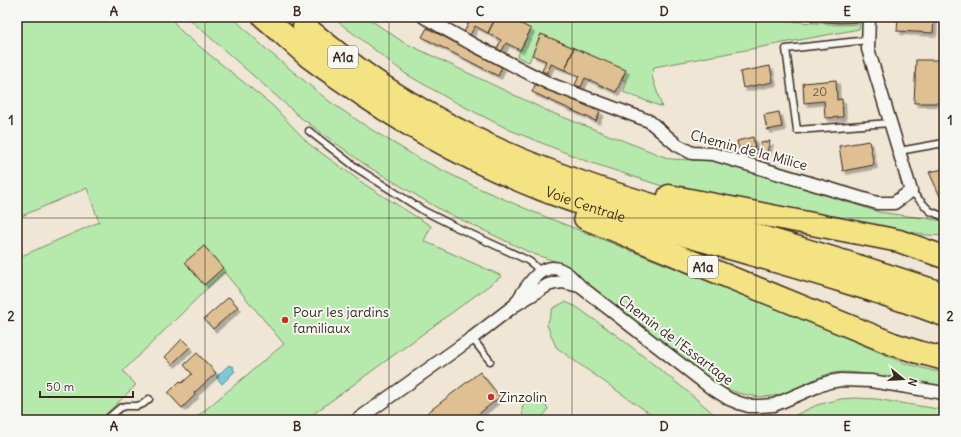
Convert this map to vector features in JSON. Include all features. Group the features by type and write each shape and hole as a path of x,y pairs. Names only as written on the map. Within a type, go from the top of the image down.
{"highway":[{"name":"Voie Centrale","path":"264,17 300,49 326,69 388,112 417,130 477,161 540,189 631,219 830,278 944,315"},
{"name":"Voie Centrale","path":"304,26 372,79 460,131 522,160 583,183 660,208 816,253 944,294"},
{"name":"A1a","path":"326,69 395,121 425,140 490,176 616,231 893,344 944,358"},
{"name":"A1a","path":"460,131 565,168 612,182 684,200 879,236 899,241 944,257"},
{"name":"A1a","path":"899,241 944,245"}],"street":[{"name":"Chemin de la Milice","path":"424,17 472,44 550,84 650,121 677,145 692,153 713,154 725,157 876,203 894,203 911,191"},
{"path":"869,18 868,49 911,191"},
{"name":"Chemin de l'Essartage","path":"515,305 535,276 540,272 555,268 562,271 569,275 580,287 710,388 730,399 749,406 774,405 828,382 841,380 871,381 944,393"},
{"name":"Chemin de l'Essartage","path":"357,420 472,338 515,305 548,285 563,282 580,287"}],"lane":[{"path":"813,17 840,20 869,18"},
{"path":"868,40 786,49 797,130 890,122"},
{"path":"309,131 358,169 424,211 531,262 540,272"},
{"path":"899,151 944,142"},
{"path":"911,191 930,211 944,217"},
{"path":"802,307 838,329"},
{"path":"472,338 490,360"},
{"path":"106,420 120,408 126,406 138,406 149,399"}],"green space":[{"path":"17,17 170,17 182,32 273,106 309,144 367,186 431,226 424,241 502,276 305,420 193,420 284,344 224,272 123,371 136,385 100,420 17,420 17,258 99,222 87,188 17,218"},
{"path":"187,17 232,17 267,50 330,102 420,159 476,187 531,211 817,325 904,363 934,371 944,372 944,387 854,372 837,372 825,375 787,393 776,396 755,396 723,387 713,382 566,268 563,264 531,253 441,210 367,166 300,117"},
{"path":"280,17 305,17 294,30"},
{"path":"332,17 366,17 403,42 550,112 670,159 715,161 879,212 944,221 944,236 927,235 665,187 586,161 510,130 451,100 406,74"},
{"path":"508,17 771,17 774,20 841,25 860,24 859,29 654,67 652,76 662,107 623,92 627,82 574,48 541,34 529,62 517,57 531,29"},
{"path":"565,302 575,306 619,337 721,420 659,420 556,347 547,325 553,308"},
{"path":"533,398 542,401 548,408 544,415 538,419 523,419 523,406 526,402"},
{"path":"841,399 876,399 944,410 944,420 785,420 817,405"}],"water":[{"path":"229,365 234,367 233,369 235,371 222,384 216,377"}],"building":[{"path":"457,17 496,17 488,33 475,26 470,35 464,32 469,23"},
{"path":"496,17 508,17 531,29 520,50 506,43 502,51 497,49 501,40 488,33"},
{"path":"898,17 934,17 933,33 897,31"},
{"path":"427,28 502,67 498,76 422,37"},
{"path":"541,34 574,48 565,70 551,64 547,73 542,71 546,61 532,55"},
{"path":"574,48 626,70 616,92 585,78 581,87 575,85 579,76 565,70"},
{"path":"916,60 944,60 944,103 914,103"},
{"path":"770,66 773,82 743,88 740,72"},
{"path":"836,80 837,100 842,99 843,117 825,118 824,101 804,103 803,83"},
{"path":"536,83 600,112 596,121 532,92"},
{"path":"779,112 782,127 767,130 764,115"},
{"path":"753,137 755,147 739,150 737,141"},
{"path":"770,141 767,152 757,154 756,149 761,148 761,143"},
{"path":"869,141 874,165 843,171 839,146"},
{"path":"944,169 944,205 929,172"},
{"path":"204,246 223,268 204,285 185,262"},
{"path":"229,297 238,307 213,329 204,319"},
{"path":"182,339 190,347 172,364 165,357"},
{"path":"197,353 216,373 194,393 195,395 182,408 168,393 180,381 182,383 192,374 184,365"},
{"path":"480,372 500,397 471,420 418,420"}],"place":[{"name":"Pour les jardins familiaux","path":"285,320"},
{"name":"Zinzolin","path":"491,397"}]}
